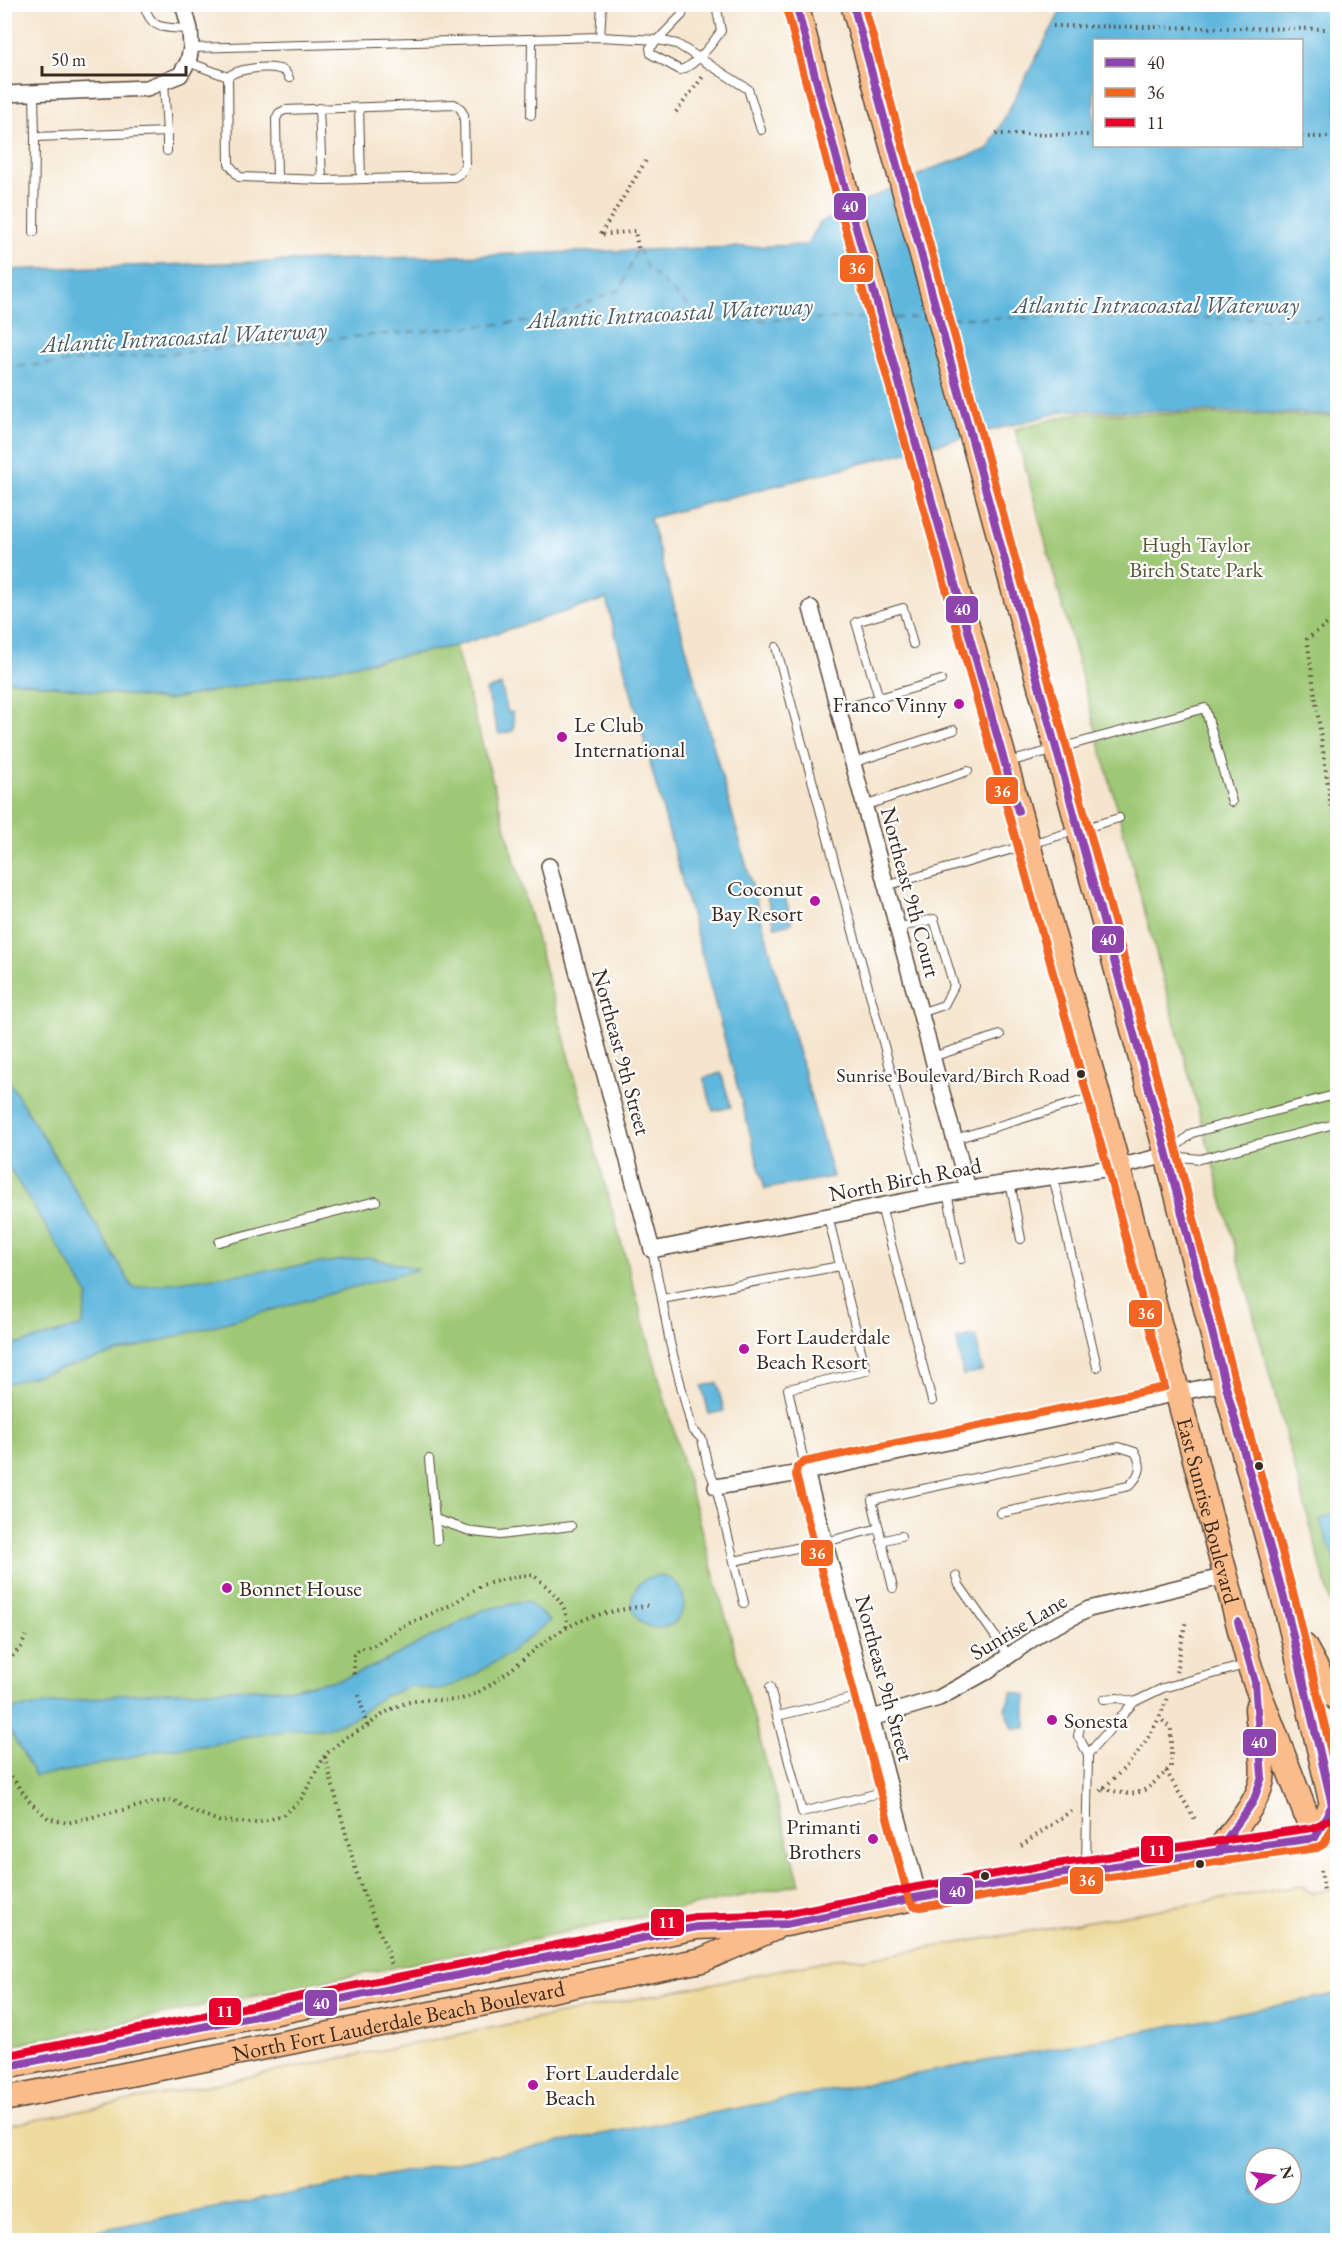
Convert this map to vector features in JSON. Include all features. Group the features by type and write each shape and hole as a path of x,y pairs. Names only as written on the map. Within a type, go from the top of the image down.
{"main road":[{"name":"East Sunrise Boulevard","path":"796,4 838,163 1118,1167 1252,1673 1326,1840"},
{"path":"853,4 1079,829 1286,1606 1332,1805 1326,1840"},
{"path":"1286,1606 1309,1658 1327,1689 1338,1700"},
{"path":"1217,1852 1253,1802 1262,1777 1252,1673"},
{"name":"North Fort Lauderdale Beach Boulevard","path":"4,2067 697,1927 786,1924 919,1897 1086,1870 1326,1840 1338,1828"},
{"name":"North Fort Lauderdale Beach Boulevard","path":"4,2099 702,1960 786,1924"}],"street":[{"path":"4,94 147,88 180,75 189,55 190,29 183,4"},
{"name":"Northeast 9th Court","path":"811,608 968,1189"},
{"name":"Northeast 9th Street","path":"549,866 652,1250"},
{"name":"North Birch Road","path":"652,1250 968,1189 1118,1167 1167,1155"},
{"path":"716,1487 806,1472 1178,1395 1225,1383"},
{"name":"Northeast 9th Street","path":"806,1472 919,1897"},
{"name":"Sunrise Lane","path":"872,1718 939,1698 986,1672 1041,1633 1089,1609 1226,1576"}],"lane":[{"path":"144,4 152,23 190,29"},
{"path":"600,37 602,4"},
{"path":"684,4 682,15 650,48 651,54 680,70 685,69 709,50 721,31 716,4"},
{"path":"189,55 600,37 658,40 677,44 748,89 761,130"},
{"path":"531,115 532,40"},
{"path":"189,55 228,77"},
{"path":"277,177 276,119 279,113 285,110 319,108 454,104 464,115 465,166 461,173 454,177 322,180 239,177 229,164 228,77 234,71 278,69 286,72 289,78"},
{"path":"164,81 167,151"},
{"path":"34,93 34,232"},
{"path":"319,108 322,180"},
{"path":"359,108 362,179"},
{"path":"35,137 167,132"},
{"path":"879,698 856,622 903,608 913,644"},
{"path":"776,647 925,1197"},
{"path":"838,710 941,680"},
{"path":"1005,763 1205,708 1232,802"},
{"path":"852,763 954,730"},
{"path":"864,806 968,771"},
{"path":"886,886 1119,818"},
{"path":"897,928 934,919 954,986 944,1005 920,1013"},
{"path":"932,1057 1000,1035"},
{"path":"1167,1155 1192,1133 1338,1094"},
{"path":"955,1139 1098,1096"},
{"path":"1167,1155 1200,1159 1338,1123"},
{"path":"1053,1176 1097,1367"},
{"path":"1010,1182 1021,1239"},
{"path":"947,1193 961,1259"},
{"path":"219,1242 376,1201"},
{"path":"881,1206 932,1401"},
{"path":"806,1472 788,1389 866,1371 828,1216"},
{"path":"652,1250 670,1343 692,1429 702,1439 744,1603"},
{"path":"662,1299 840,1266"},
{"path":"893,1588 872,1500 1119,1447 1135,1452 1141,1463 1139,1477 1129,1486 1001,1513"},
{"path":"429,1459 437,1540"},
{"path":"435,1519 473,1532 500,1534 571,1526"},
{"path":"734,1561 879,1528"},
{"path":"881,1541 901,1536"},
{"path":"956,1576 959,1585 1009,1656"},
{"path":"1088,1754 1134,1702 1173,1686 1252,1673"},
{"path":"770,1687 802,1812 891,1790"},
{"path":"777,1716 866,1695"},
{"path":"1104,1699 1118,1698 1134,1702"},
{"path":"1081,1723 1078,1736 1088,1754 1086,1870"}],"path":[{"path":"1053,26 1329,29"},
{"path":"676,112 711,65"},
{"path":"996,134 1093,135"},
{"path":"1303,137 1338,137"},
{"path":"638,248 635,231 600,236 647,159"},
{"path":"1338,621 1327,624 1307,639 1331,807 1338,822"},
{"path":"353,1673 354,1655 359,1649 373,1646 403,1626 451,1605 482,1585 498,1580 533,1575 555,1592 566,1615 566,1628"},
{"path":"4,1767 32,1803 48,1818 67,1823 173,1800 188,1809 219,1821 257,1823 283,1815 301,1800 325,1755 345,1738 367,1726 392,1707 417,1700 447,1702 468,1696 496,1682 566,1628 590,1616 652,1605"},
{"path":"1021,1846 1086,1802 1123,1771 1156,1728 1173,1686 1186,1620"},
{"path":"4,1665 21,1647 26,1636"},
{"path":"358,1692 367,1726"},
{"path":"1103,1788 1120,1794 1144,1792 1171,1767 1171,1729 1160,1718"},
{"path":"325,1755 360,1882 388,1952 391,1968"},
{"path":"1166,1771 1196,1821"},
{"path":"1321,1870 1324,1891"}],"green space":[{"name":"Hugh Taylor Birch State Park","path":"1078,413 1337,416 1337,1625 1015,429"},
{"path":"455,646 800,1884 5,2047 5,680 166,700"}],"sand":[{"name":"Fort Lauderdale Beach","path":"1300,1886 1311,1893 1337,1889 1337,1994 47,2240 5,2240 5,2126 844,1957 863,1959"}],"water":[{"name":"Atlantic Intracoastal Waterway","path":"1064,5 1337,5 1337,414 1070,410 650,518 833,1177 765,1189 606,599 455,646 166,700 5,680 4,270 807,245 820,223 934,168 988,149"},
{"path":"501,685 508,713 512,712 514,722 513,731 499,734 486,690"},
{"path":"783,890 792,923 775,927 766,894"},
{"path":"721,1073 731,1107 713,1111 704,1078"},
{"path":"5,1075 133,1288 367,1257 419,1269 5,1384 5,1348 82,1326 88,1295 5,1161"},
{"path":"976,1336 982,1371 963,1375 957,1339"},
{"path":"717,1383 724,1411 709,1414 702,1386"},
{"path":"1337,1512 1337,1567 1320,1520"},
{"path":"653,1576 663,1576 672,1580 680,1588 684,1602 680,1616 672,1624 663,1628 653,1628 644,1624 636,1616 632,1607 632,1597 636,1588 644,1580"},
{"path":"527,1601 550,1621 508,1654 471,1677 441,1690 411,1686 380,1698 353,1719 324,1729 298,1729 254,1735 213,1745 164,1749 80,1769 35,1776 8,1727 13,1709 127,1694 291,1689 342,1679 379,1664 483,1610"},
{"path":"1012,1692 1026,1695 1026,1728 1013,1728 1005,1708"},
{"path":"1337,1994 1337,2240 47,2240"}],"ferry route":[{"path":"638,248 647,268 705,321 871,318"},
{"path":"4,368 545,320 621,289 637,249"},
{"path":"894,318 928,318"},
{"path":"951,318 1338,318"}],"transit line":[{"name":"40","path":"796,4 1018,811"},
{"name":"40","path":"4,2067 697,1927 786,1924 919,1897 1058,1874 1315,1838 1332,1805 1286,1606 1225,1383 1167,1155 853,4"},
{"name":"36","path":"864,4 1177,1152 1235,1380 1296,1603 1338,1782"},
{"name":"36","path":"786,7 828,166 1108,1170 1165,1387 804,1462 797,1467 796,1475 909,1900 913,1906 921,1907 1060,1884 1317,1848 1324,1844 1338,1817"},
{"name":"40","path":"1217,1852 1253,1802 1262,1777 1255,1682 1238,1622"},
{"name":"11","path":"4,2056 695,1917 785,1914 917,1887 1056,1864 1312,1828 1334,1818"}],"place":[{"name":"Franco Vinny","path":"959,704"},
{"name":"Le Club International","path":"562,737"},
{"name":"Coconut Bay Resort","path":"815,901"},
{"name":"Sunrise Boulevard/Birch Road","path":"1081,1074"},
{"name":"Fort Lauderdale Beach Resort","path":"744,1349"},
{"name":"Bonnet House","path":"227,1588"},
{"name":"Sonesta","path":"1052,1720"},
{"name":"Primanti Brothers","path":"873,1839"},
{"name":"Fort Lauderdale Beach","path":"533,2085"}]}
